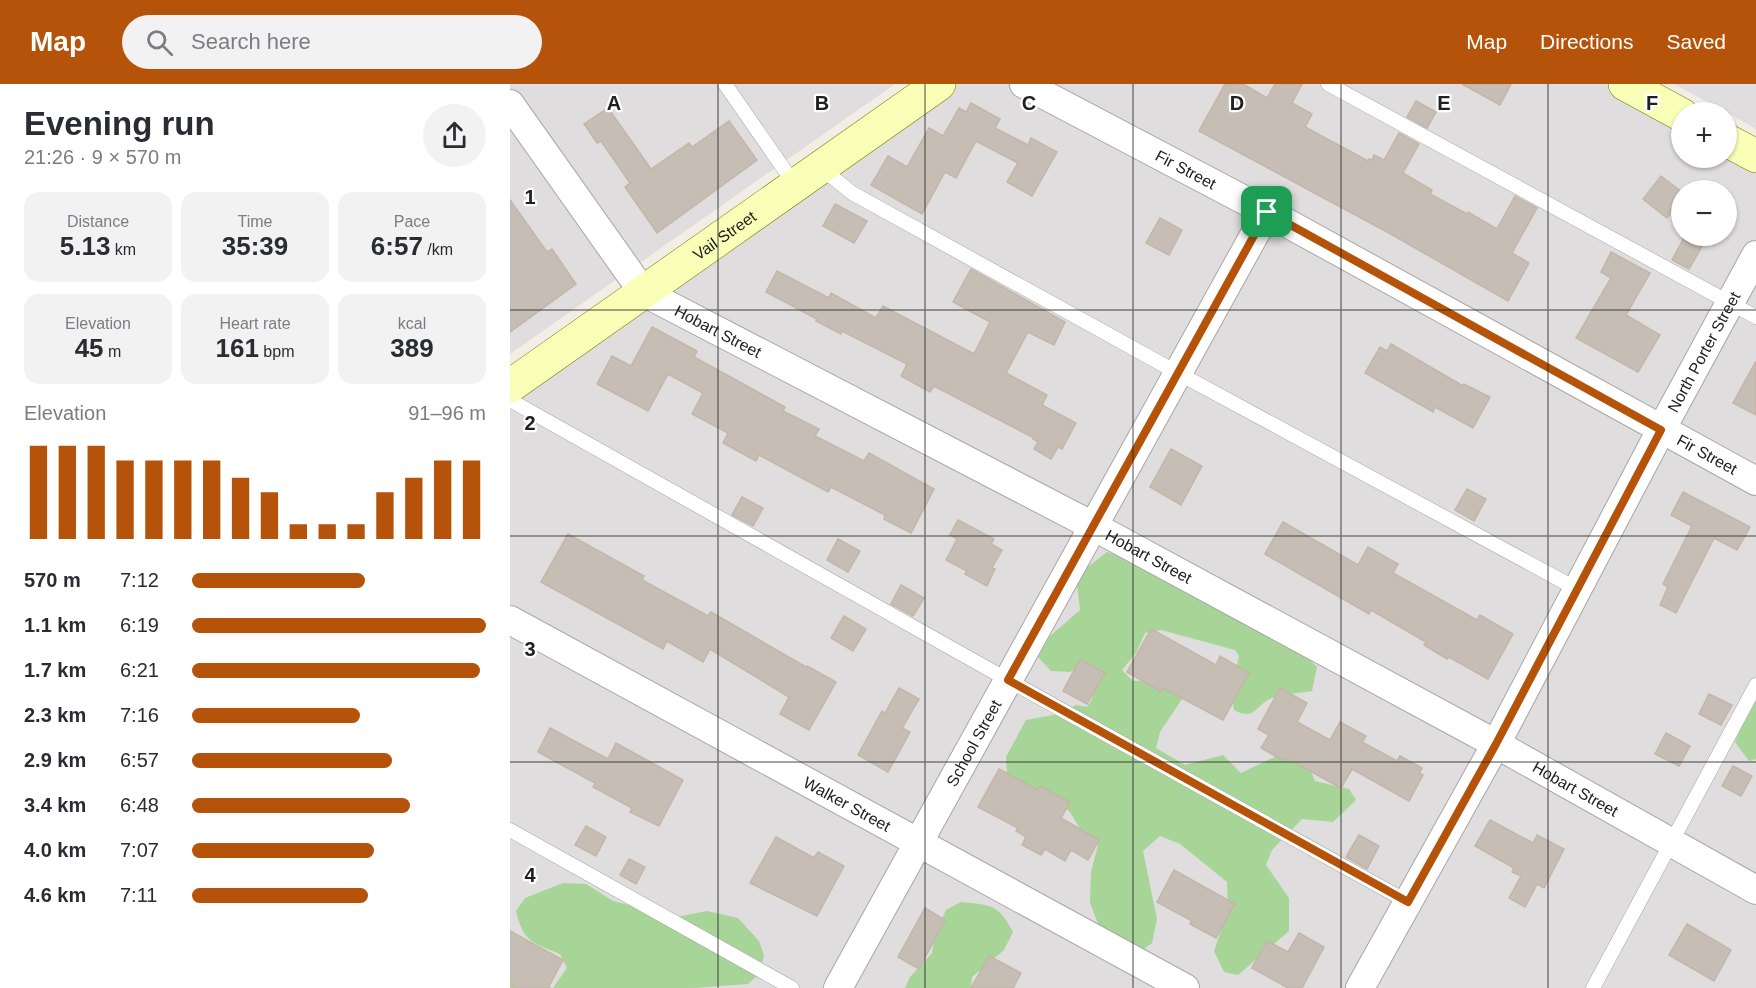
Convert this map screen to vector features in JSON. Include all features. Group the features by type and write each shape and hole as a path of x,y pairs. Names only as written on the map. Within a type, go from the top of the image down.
{"street":[{"name":"Vail Street","path":"510,386 939,84"},
{"name":"Fir Street","path":"1024,84 1267,212 1756,482"},
{"path":"1625,84 1671,109"},
{"name":"Hobart Street","path":"510,104 643,292 1093,526 1496,744 1756,890"},
{"path":"1737,146 1756,156"},
{"name":"School Street","path":"846,985 919,842 1267,212"},
{"name":"North Porter Street","path":"1360,988 1496,744 1756,255"},
{"name":"Walker Street","path":"510,620 1185,988"}],"lane":[{"path":"725,84 808,176 852,193 1577,589"},
{"path":"1328,84 1756,317"},
{"path":"510,400 1408,902"},
{"path":"1593,988 1756,686"},
{"path":"510,830 792,988"}],"shaded area":[{"path":"510,84 895,84 510,354"},
{"path":"944,84 1625,84 1671,109 1671,168 1737,168 1737,157 1756,156 1756,988 510,988 510,387"},
{"path":"1674,84 1756,84 1756,129 1737,118 1737,102 1707,102"}],"green space":[{"path":"1107,552 1162,571 1297,647 1317,667 1312,691 1272,698 1247,714 1234,710 1231,693 1239,656 1235,650 1161,630 1145,633 1136,653 1122,670 1133,681 1173,680 1182,699 1160,732 1156,748 1185,765 1223,755 1241,773 1285,752 1307,762 1315,781 1349,789 1356,800 1333,822 1302,819 1272,850 1266,865 1289,898 1289,931 1238,975 1224,972 1214,951 1228,910 1227,882 1180,844 1160,836 1143,851 1157,919 1152,943 1138,953 1099,926 1090,903 1091,872 1098,845 1082,832 1070,812 1046,792 1020,796 1007,778 1006,757 1026,720 1059,714 1076,705 1087,707 1092,699 1100,673 1083,665 1070,672 1051,671 1038,657 1050,636 1080,610 1076,576"},
{"path":"1756,681 1756,759 1749,761 1735,742 1751,703"},
{"path":"563,883 586,884 613,901 676,917 707,911 738,918 759,941 764,955 760,973 748,984 694,988 553,988 567,968 560,954 530,940 522,929 516,911 525,898"},
{"path":"961,902 987,905 1003,916 1013,932 1004,950 972,977 971,988 905,988 910,977 932,953 935,934 946,910"},
{"path":"510,977 553,988 510,988"}],"building":[{"path":"1225,84 1243,84 1267,98 1275,84 1302,84 1292,103 1312,114 1305,127 1368,161 1372,160 1374,155 1384,160 1399,133 1419,144 1403,173 1432,190 1430,194 1497,229 1515,196 1537,208 1512,253 1529,263 1508,301 1389,233 1199,131"},
{"path":"1462,84 1511,84 1500,105"},
{"path":"1416,101 1436,112 1427,128 1407,117"},
{"path":"971,103 1000,119 995,128 1028,145 1031,138 1057,152 1032,196 1007,182 1018,163 976,141 956,178 945,172 922,214 871,185 888,156 907,167 929,128 943,136 959,108 966,112"},
{"path":"608,108 651,169 689,143 692,147 729,121 757,160 657,233 625,187 630,183 601,141 597,143 584,124"},
{"path":"1661,176 1671,184 1671,213 1667,218 1643,199"},
{"path":"510,200 547,252 552,249 576,284 510,332"},
{"path":"835,204 867,221 854,243 823,226"},
{"path":"1160,218 1182,230 1169,255 1146,243"},
{"path":"1680,246 1702,246 1689,269 1672,260"},
{"path":"1611,252 1650,273 1626,315 1660,335 1638,372 1576,338 1611,278 1601,272"},
{"path":"971,269 1065,322 1054,345 1028,332 1006,373 1047,395 1042,405 1076,423 1062,449 1058,447 1051,459 1034,449 1038,442 1034,438 934,386 930,392 901,376 907,364 842,331 841,334 766,292 777,271 829,298 831,293 876,318 883,306 974,354 990,322 953,302"},
{"path":"652,327 697,351 694,357 785,407 783,411 819,429 815,436 864,461 869,453 934,489 911,533 884,519 885,515 831,487 828,492 759,455 756,461 723,443 728,433 692,414 703,393 668,374 648,411 597,384 612,356 631,366"},
{"path":"1391,344 1463,386 1464,384 1490,397 1473,428 1435,407 1433,412 1365,373 1380,347 1387,351"},
{"path":"1756,361 1756,415 1733,403"},
{"path":"1171,449 1202,466 1181,505 1150,487"},
{"path":"1467,489 1486,499 1474,521 1455,510"},
{"path":"1683,492 1750,527 1737,550 1714,538 1676,613 1660,605 1668,587 1663,584 1692,526 1671,515"},
{"path":"742,497 763,508 753,526 732,515"},
{"path":"958,520 994,539 991,544 1002,550 992,568 995,569 987,586 965,574 967,571 946,560 957,539 950,535"},
{"path":"1283,522 1358,565 1368,547 1398,564 1393,573 1477,620 1480,615 1513,634 1488,679 1449,657 1447,659 1424,645 1426,642 1371,610 1369,614 1265,554"},
{"path":"568,534 644,576 642,580 708,616 711,612 836,682 809,730 780,714 789,697 710,649 703,662 667,641 663,649 541,582"},
{"path":"838,539 860,551 848,572 827,560"},
{"path":"901,585 924,598 913,616 891,604"},
{"path":"844,616 866,629 853,651 831,638"},
{"path":"1151,629 1216,665 1220,656 1249,673 1223,720 1163,688 1161,692 1127,672"},
{"path":"1080,659 1105,673 1087,704 1063,691"},
{"path":"899,688 919,699 902,728 910,732 888,772 858,755 882,711 885,713"},
{"path":"1280,688 1307,703 1297,722 1330,740 1340,722 1366,736 1362,742 1397,761 1400,756 1422,768 1419,773 1423,775 1409,801 1352,769 1341,788 1286,758 1284,761 1261,748 1269,735 1258,729"},
{"path":"1709,694 1732,705 1721,725 1699,714"},
{"path":"550,728 608,759 616,743 683,780 659,826 630,812 632,808 593,787 595,783 538,752"},
{"path":"1666,733 1690,746 1679,766 1655,754"},
{"path":"1733,766 1752,776 1741,796 1722,786"},
{"path":"999,769 1038,790 1040,786 1070,802 1061,818 1099,840 1088,860 1071,850 1065,861 1045,849 1041,855 1022,845 1026,837 1016,831 1018,828 978,807"},
{"path":"1490,820 1533,843 1537,835 1564,849 1544,888 1537,884 1525,907 1509,898 1521,876 1512,872 1514,868 1475,846"},
{"path":"586,826 606,837 596,856 575,845"},
{"path":"1359,835 1379,846 1367,869 1346,857"},
{"path":"776,837 814,858 818,852 844,866 817,916 750,883"},
{"path":"629,859 645,867 636,884 620,875"},
{"path":"1174,870 1235,904 1216,938 1190,924 1192,921 1157,902"},
{"path":"925,908 945,920 919,969 898,957"},
{"path":"1687,924 1731,950 1714,981 1669,955"},
{"path":"510,931 563,960 548,988 517,988 510,984"},
{"path":"1299,933 1324,947 1302,988 1288,988 1252,968 1267,941 1288,952"},
{"path":"989,956 1021,973 1013,988 971,988"}],"route":[{"path":"1267,212 1661,430 1496,744 1408,902 1008,680 1267,212"}]}
